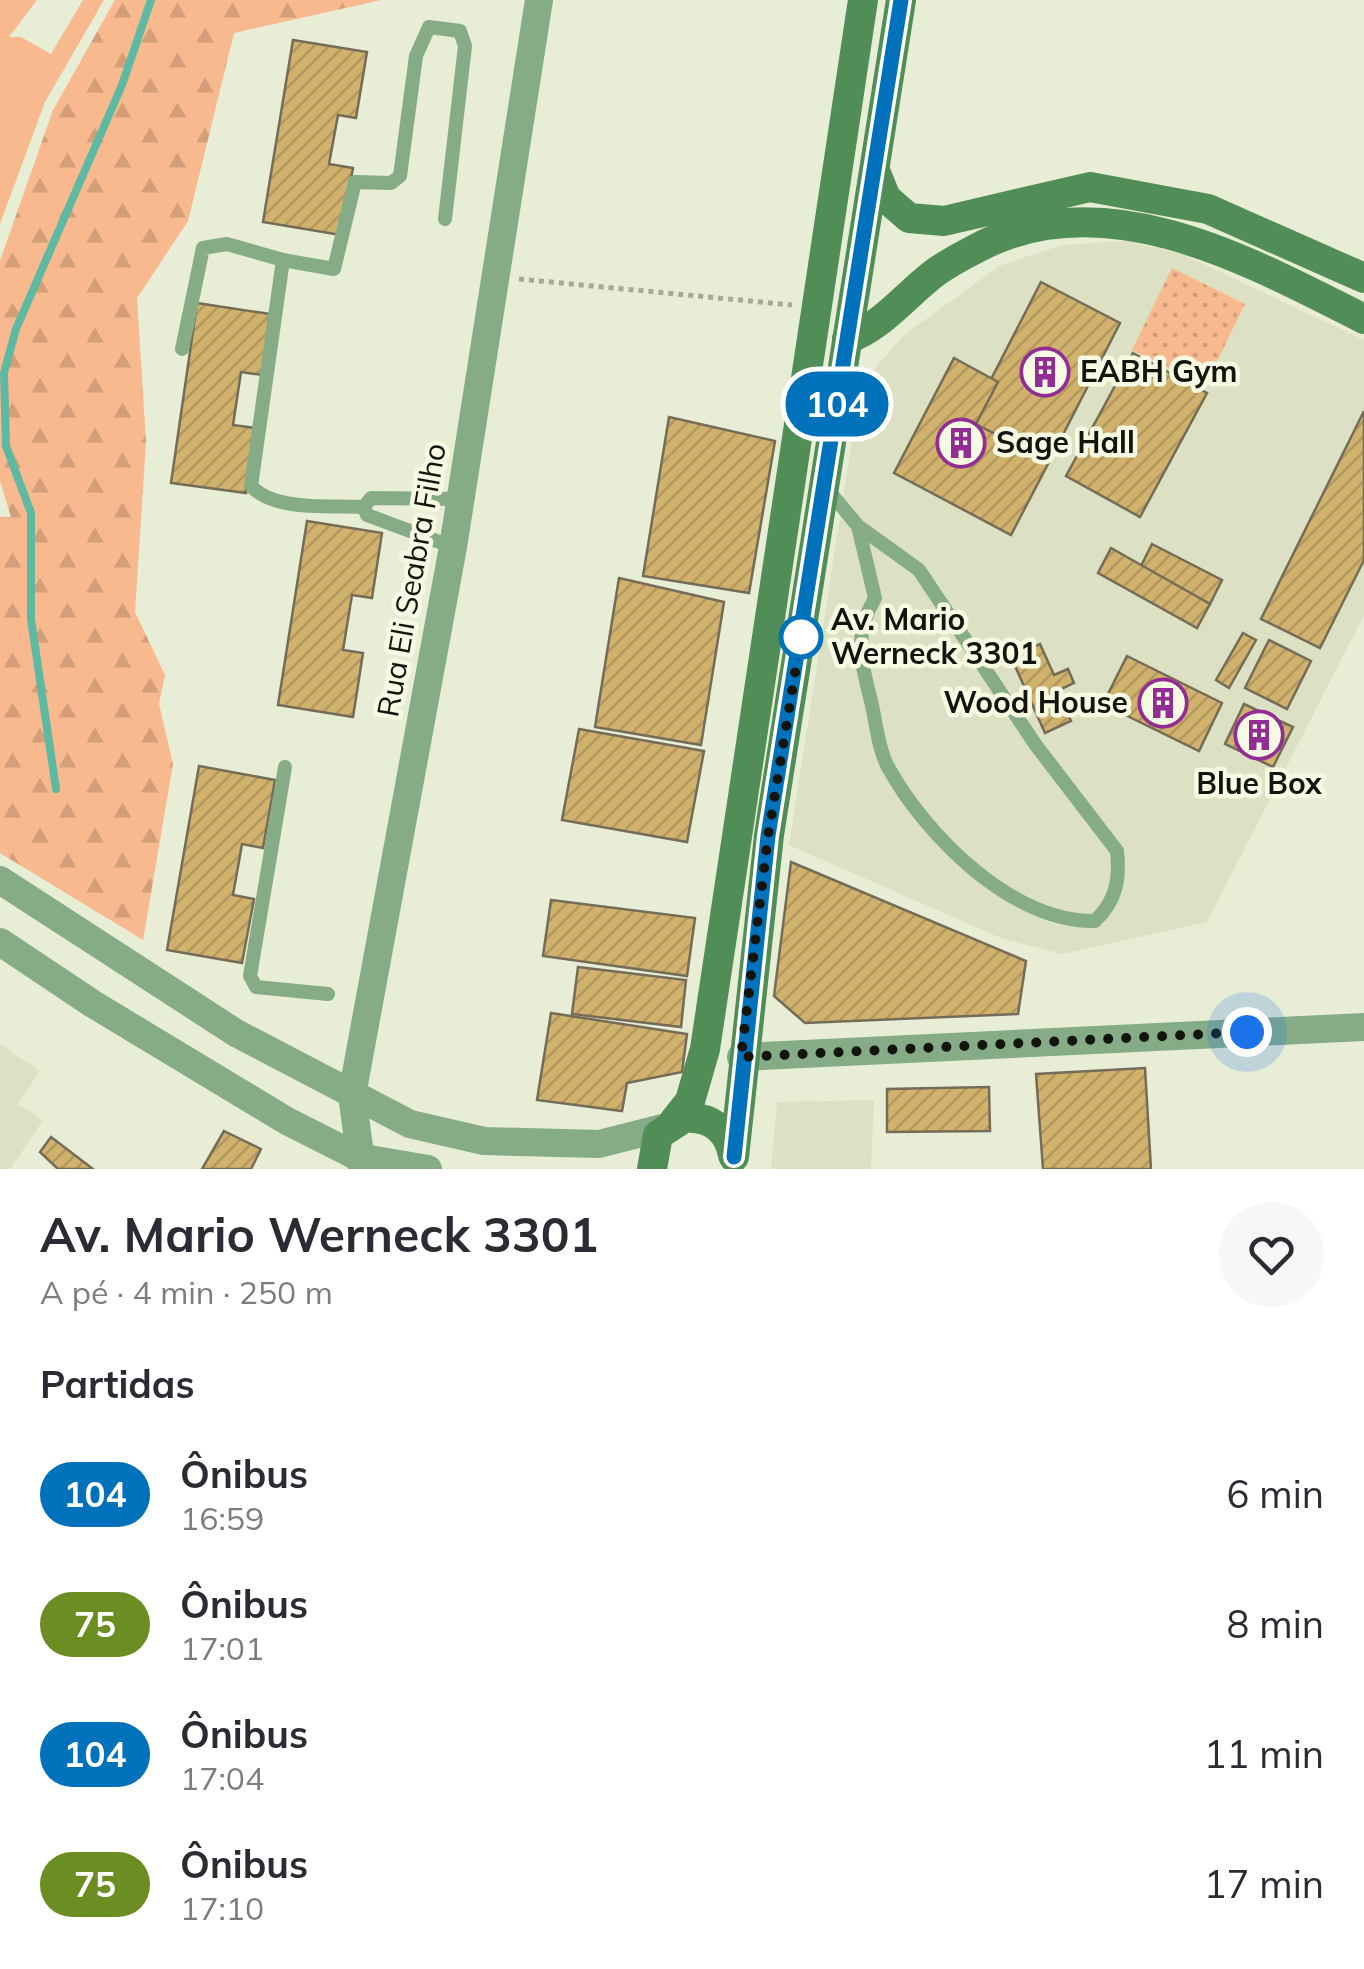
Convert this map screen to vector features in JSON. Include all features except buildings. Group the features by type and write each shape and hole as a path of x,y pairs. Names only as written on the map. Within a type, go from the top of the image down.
{"main road":[{"path":"652,1169 653,1146 690,1101 705,1049 863,0"},
{"path":"733,1163 741,1057 768,836 901,0"},
{"path":"875,171 886,198 909,218 944,221 1090,187 1208,209 1364,278"},
{"path":"847,339 868,331 936,272 989,242 1045,226 1104,224 1185,237 1272,273 1364,319"},
{"path":"815,307 847,339"},
{"path":"670,1124 694,1117 714,1123 728,1138 733,1163"}],"street":[{"name":"Rua Eli Seabra Filho","path":"360,1163 352,1096 453,547 539,0"},
{"path":"0,880 236,1033 410,1124 484,1141 599,1144 670,1124"},
{"path":"0,942 190,1064 360,1163 428,1169"},
{"path":"741,1057 1364,1027"}],"lane":[{"path":"182,349 203,248 227,244 283,260 334,268 355,182 392,183 400,176 416,56 429,27 460,31 466,46 444,219"},
{"path":"283,260 251,486 258,494 286,502 364,507"},
{"path":"825,486 858,526 919,570 1035,744 1116,851 1119,872 1111,906 1094,921 1068,922 974,873 939,837 887,765 858,644 862,620 874,598 858,526"},
{"path":"364,507 371,498 440,502 460,499"},
{"path":"364,507 367,515 453,547"},
{"path":"285,767 250,976 256,988 328,994"}],"path":[{"path":"495,276 815,307"}],"shaded area":[{"path":"1124,241 1180,253 1364,340 1364,615 1207,922 1062,954 1003,939 789,845 858,401 866,379 903,336 999,266 1062,245"},
{"path":"0,1044 40,1071 18,1104 43,1120 10,1169 0,1169"},
{"path":"874,1100 871,1169 771,1169 777,1102"}],"green space":[{"path":"0,0 37,0 9,37 21,37 51,54 83,0 104,0 45,102 0,224"},
{"path":"115,0 381,0 234,33 188,221 137,298 146,442 135,612 165,675 159,704 173,764 143,940 0,853 0,517 11,517 0,481 0,261 53,110"},
{"path":"1172,268 1245,304 1205,386 1132,350"}],"waterway":[{"path":"56,789 31,619 31,513 6,446 4,373 16,329 122,85 151,0"}],"bus line":[{"name":"104","path":"734,1157 741,1057 768,836 901,0"}],"place":[{"name":"EABH Gym","path":"1045,372"},
{"name":"Sage Hall","path":"961,443"},
{"name":"Av. Mario Werneck 3301","path":"801,637"},
{"name":"Wood House","path":"1163,703"},
{"name":"Blue Box","path":"1259,735"}],"route":[{"path":"801,637 768,836 741,1057 1247,1032"}]}
